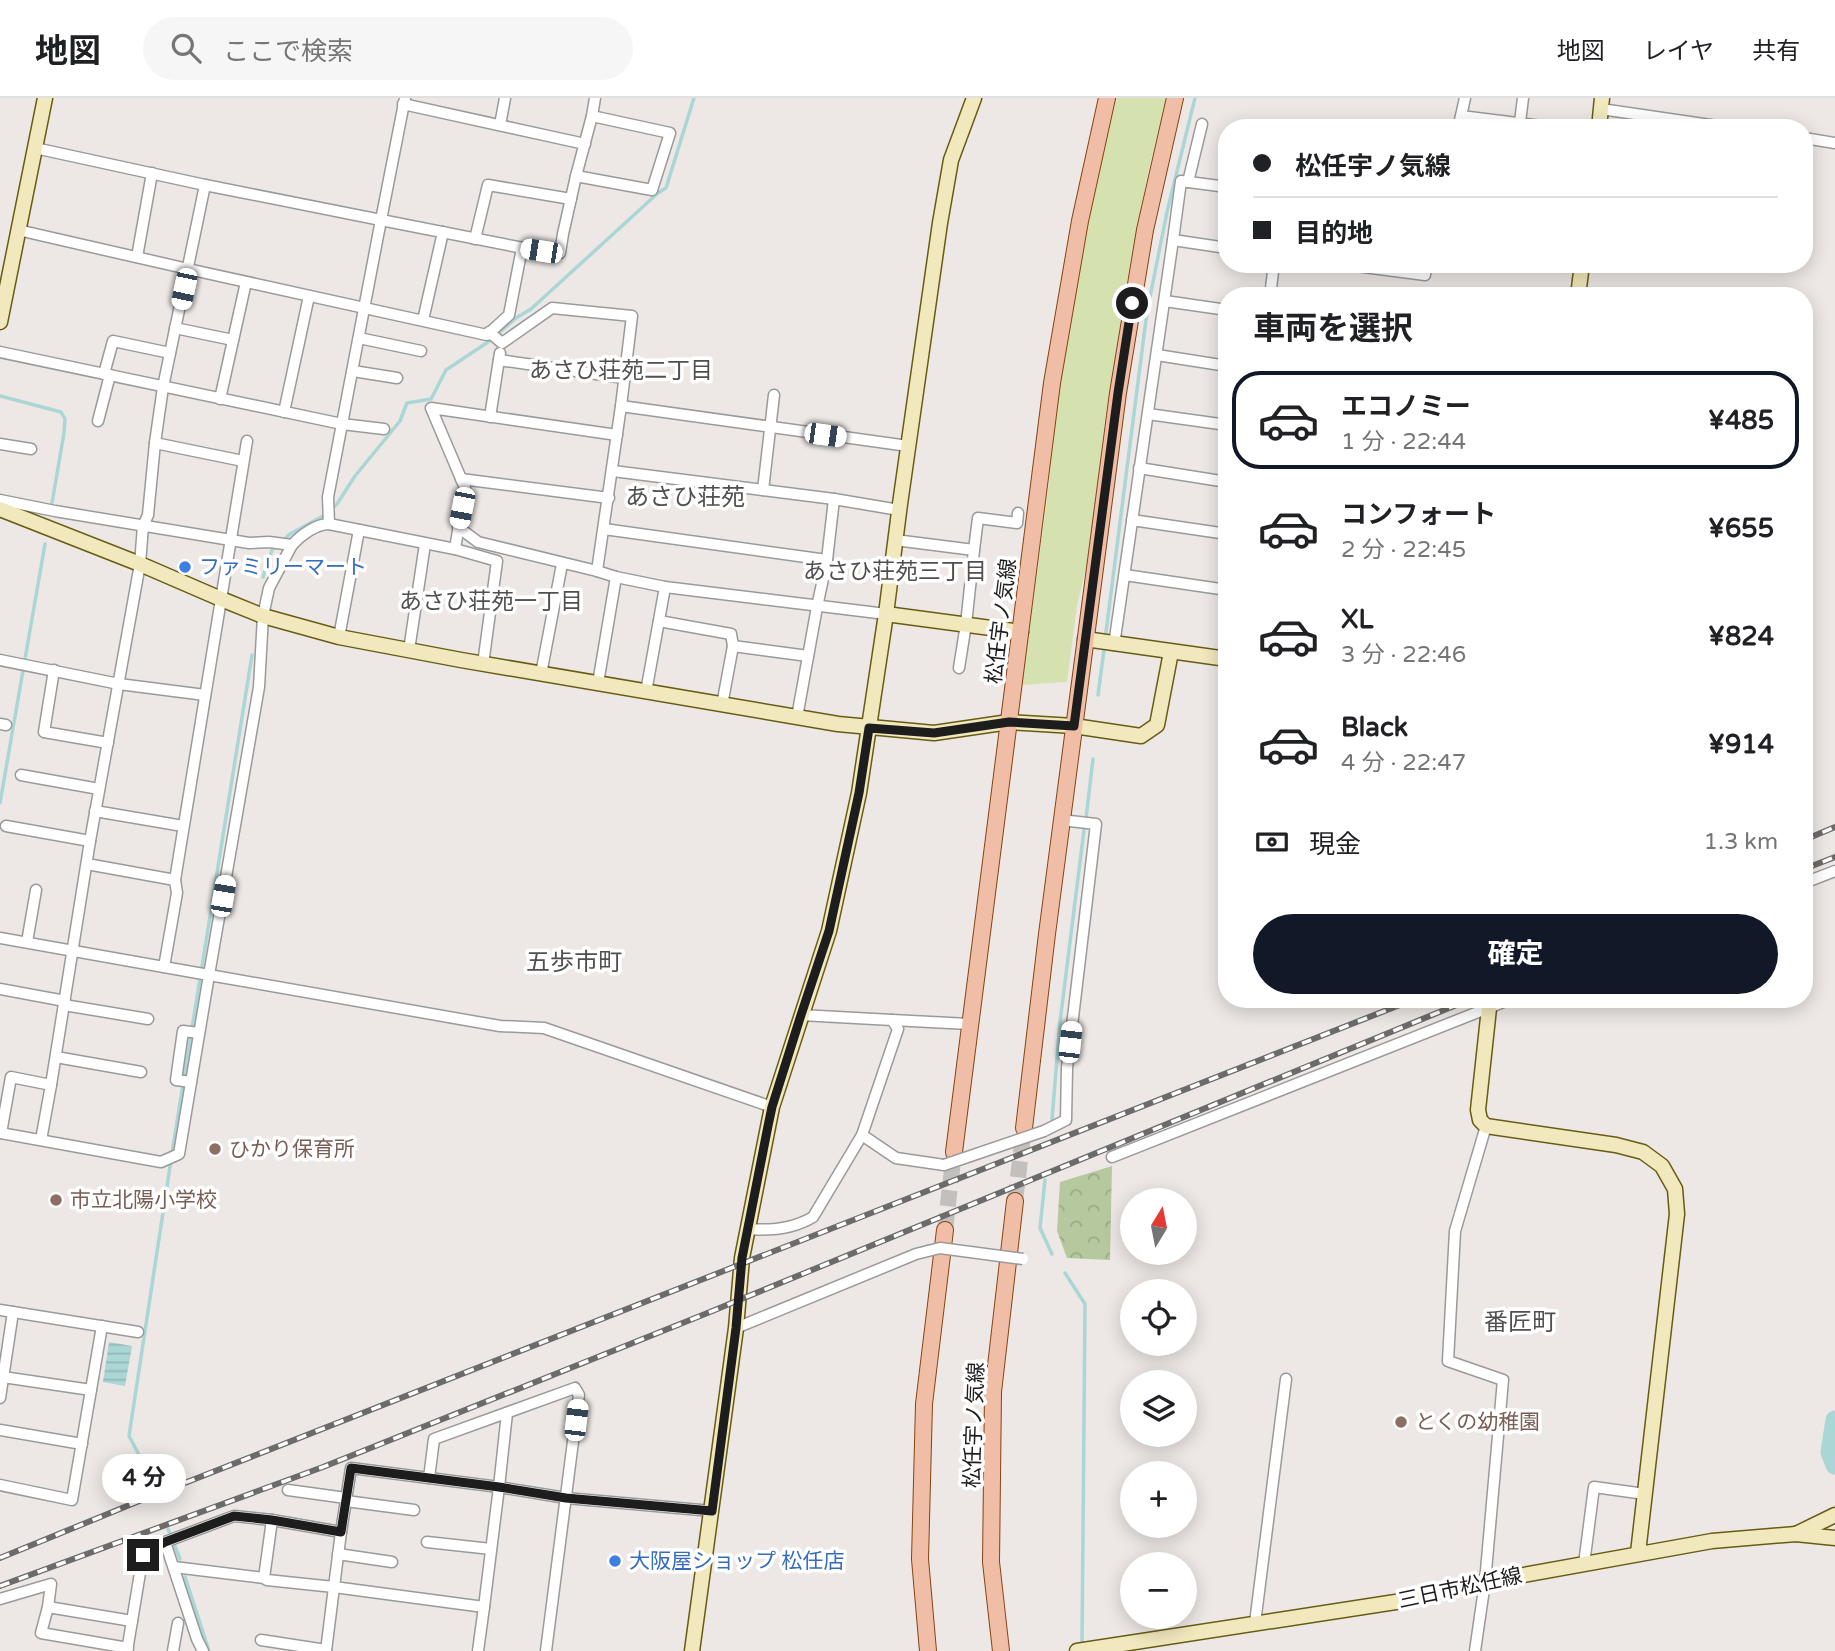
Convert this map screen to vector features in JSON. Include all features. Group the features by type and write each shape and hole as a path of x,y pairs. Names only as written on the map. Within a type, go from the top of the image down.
{"main road":[{"name":"松任宇ノ気線","path":"949,1158 969,1024 1052,383 1080,221 1107,98"},
{"path":"1024,1128 1061,820 1118,393 1145,230 1175,98"},
{"name":"松任宇ノ気線","path":"1001,1651 991,1562 993,1392 1015,1201"},
{"path":"928,1651 920,1559 924,1404 945,1230"}],"street":[{"path":"0,322 45,98"},
{"path":"499,125 505,98"},
{"path":"35,148 205,185 475,239 560,253 595,98"},
{"path":"692,1651 736,1328 742,1258 772,1107 829,931 859,793 940,223 951,160 974,98"},
{"path":"1460,119 1465,98"},
{"path":"1520,119 1523,98"},
{"path":"51,1085 6,1076 1,1133 161,1162 179,1154 199,1033 203,974 259,687 263,616 269,588 290,545 323,524 329,515 328,497 404,101 585,144"},
{"path":"1602,104 1683,119"},
{"path":"576,176 652,190 670,133 592,116"},
{"path":"1461,116 1490,119"},
{"path":"1188,182 1202,124"},
{"path":"1813,139 1835,143"},
{"path":"137,257 152,173"},
{"path":"1114,645 1181,181 1218,186"},
{"path":"41,1140 95,811 140,564 163,387 205,185"},
{"path":"475,239 488,185 571,198"},
{"path":"18,230 487,335 509,314 523,248"},
{"path":"423,320 443,232"},
{"path":"1173,240 1218,247"},
{"path":"220,399 246,282"},
{"path":"284,412 309,296"},
{"path":"1165,301 1218,309"},
{"path":"490,417 501,342 552,308 632,316 613,471 597,571"},
{"path":"175,328 233,340"},
{"path":"490,332 501,342"},
{"path":"359,338 421,351"},
{"path":"98,421 113,341 170,353"},
{"path":"0,352 342,425 384,429"},
{"path":"1157,355 1218,365"},
{"path":"499,360 624,378"},
{"path":"353,371 397,378"},
{"path":"763,490 774,395"},
{"path":"621,405 908,446"},
{"path":"455,549 465,488 431,408 617,435"},
{"path":"1148,414 1218,424"},
{"path":"164,967 177,893 174,880 247,441"},
{"path":"155,443 243,461"},
{"path":"0,444 31,449"},
{"path":"1139,468 1218,481"},
{"path":"613,471 834,499 899,510"},
{"path":"461,479 609,498"},
{"path":"797,717 827,560 834,499"},
{"path":"0,500 230,541 290,545"},
{"path":"0,509 263,616 339,637 598,684 869,728 934,733 1009,722 1074,726 1141,736 1157,726 1171,652"},
{"path":"959,668 978,518 1017,523 1018,513"},
{"path":"329,515 359,530 455,549 497,561 482,664"},
{"path":"1132,520 1218,533"},
{"path":"458,527 478,542 597,571 615,578 665,587 1021,632"},
{"path":"604,529 827,560"},
{"path":"339,637 359,530"},
{"path":"895,540 974,550"},
{"path":"409,650 425,544"},
{"path":"541,674 562,564"},
{"path":"1125,575 1218,589"},
{"path":"598,684 615,578"},
{"path":"646,692 665,587"},
{"path":"659,621 731,634 733,646 722,705"},
{"path":"1085,639 1218,658"},
{"path":"733,646 807,656"},
{"path":"0,660 119,684 205,695"},
{"path":"54,670 44,732 108,743"},
{"path":"21,775 99,789"},
{"path":"95,811 183,826"},
{"path":"862,1135 896,1158 949,1158 1044,1131 1066,1120 1067,1068 1096,824 1061,820"},
{"path":"6,826 90,841"},
{"path":"87,864 174,880"},
{"path":"1813,880 1835,872"},
{"path":"27,942 36,890"},
{"path":"0,938 500,1026 544,1028 772,1107"},
{"path":"0,989 148,1019"},
{"path":"1112,1157 1478,1008"},
{"path":"1489,1008 1478,1110 1480,1120 1486,1126 1616,1145 1643,1152 1662,1166 1675,1189 1677,1214 1639,1553"},
{"path":"801,1015 969,1024"},
{"path":"748,1229 767,1230 799,1225 813,1217 862,1135 898,1029 892,1020"},
{"path":"191,1082 176,1080 183,1031 199,1033"},
{"path":"56,1057 141,1072"},
{"path":"1475,1651 1485,1581 1503,1380 1448,1361 1455,1231 1486,1126"},
{"path":"736,1328 916,1254 940,1248 1023,1259"},
{"path":"0,1310 138,1332"},
{"path":"0,1398 13,1312"},
{"path":"0,1485 72,1500 102,1326"},
{"path":"4,1377 91,1390"},
{"path":"1255,1623 1286,1379"},
{"path":"429,1478 434,1439 575,1388 579,1395 546,1651"},
{"path":"478,1651 507,1413"},
{"path":"0,1430 82,1444"},
{"path":"261,1640 326,1650 351,1468 566,1498 712,1511"},
{"path":"1584,1564 1594,1487 1645,1494"},
{"path":"288,1490 414,1510"},
{"path":"1796,1534 1835,1515"},
{"path":"0,1599 51,1584 41,1633 127,1649 143,1555 165,1542 234,1516 341,1532"},
{"path":"264,1578 272,1520"},
{"name":"三日市松任線","path":"1082,1650 1415,1599 1485,1581 1712,1541 1796,1534 1835,1538"},
{"path":"165,1542 203,1651"},
{"path":"428,1542 491,1549"},
{"path":"338,1554 392,1562"},
{"path":"174,1567 484,1607"},
{"path":"48,1607 132,1621"},
{"path":"173,1651 178,1623"}],"green space":[{"path":"1115,98 1166,98 1131,258 1105,419 1088,559 1077,606 1067,682 1022,685 1049,483 1051,437 1092,199"},
{"path":"1112,1166 1110,1260 1067,1258 1057,1231 1060,1182"}],"water":[{"path":"109,1342 132,1346 125,1386 103,1382"}],"waterway":[{"path":"330,510 400,421 407,403 431,399 446,370 531,309 666,188 694,98"},
{"path":"1106,632 1147,312 1167,212 1195,98"},
{"path":"0,396 61,412 65,419 52,503"},
{"path":"284,540 325,515"},
{"path":"0,803 45,544"},
{"path":"263,577 272,550 278,545"},
{"path":"1098,695 1104,650"},
{"path":"172,1153 252,655"},
{"path":"1086,818 1093,759"},
{"path":"1052,1119 1060,1022 1084,830"},
{"path":"155,1485 129,1436 171,1160"},
{"path":"1045,1180 1040,1228 1052,1254"},
{"path":"1065,1273 1085,1304 1082,1645"},
{"path":"1835,1420 1830,1452 1835,1465"},
{"path":"168,1529 180,1559"},
{"path":"185,1577 209,1651"}],"tunnel":[{"path":"1015,1201 1024,1128"},
{"path":"945,1230 954,1152"}],"railway":[{"path":"1813,836 1835,827"},
{"path":"1813,866 1835,857"},
{"path":"0,1558 1392,1008"},
{"path":"0,1586 323,1467 705,1314 1449,1008"}],"place":[{"name":"ファミリーマート","path":"185,567"},
{"name":"ひかり保育所","path":"215,1149"},
{"name":"市立北陽小学校","path":"56,1200"},
{"name":"とくの幼稚園","path":"1401,1422"},
{"name":"大阪屋ショップ 松任店","path":"615,1561"}],"district":[{"name":"あさひ荘苑二丁目","path":"621,370"},
{"name":"あさひ荘苑","path":"685,497"},
{"name":"あさひ荘苑三丁目","path":"895,571"},
{"name":"あさひ荘苑一丁目","path":"491,601"},
{"name":"五歩市町","path":"574,962"},
{"name":"番匠町","path":"1520,1322"}],"route":[{"path":"143,1555 165,1542 234,1516 341,1532 351,1468 566,1498 712,1511 736,1328 742,1258 768,1126 829,931 859,793 869,728 934,733 1009,722 1074,726 1132,303"}]}
